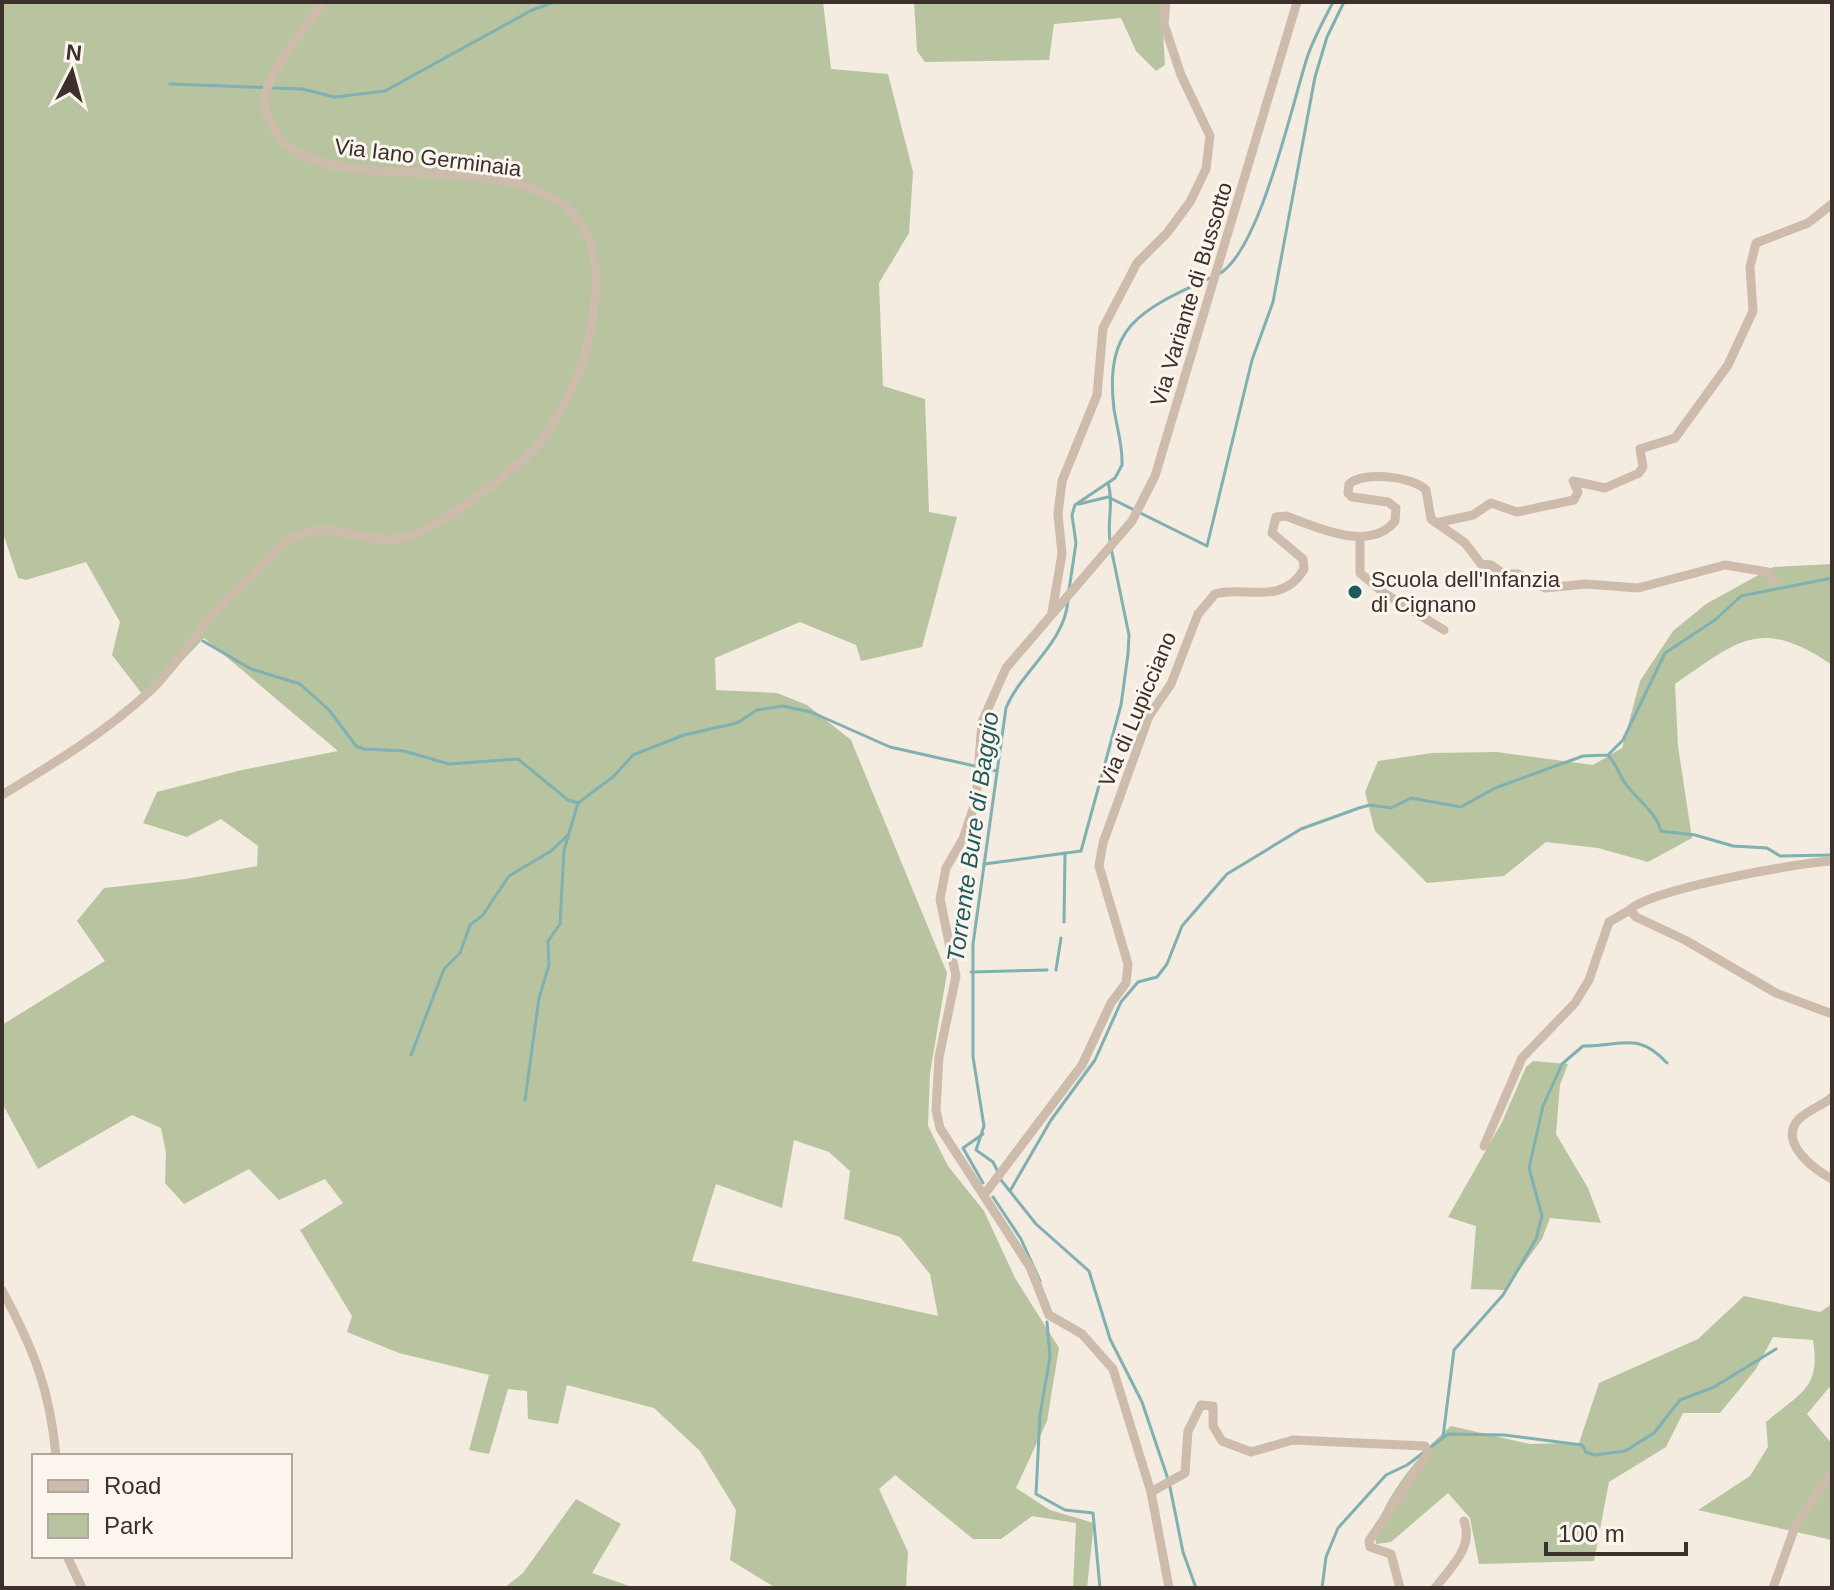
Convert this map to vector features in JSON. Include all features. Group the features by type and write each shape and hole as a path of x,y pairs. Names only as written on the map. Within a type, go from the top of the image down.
{"street":[{"name":"Via Iano Germinaia","path":"2,795 100,733 152,689 215,612 284,543 308,529 387,540 415,535 433,526 491,486 540,443 572,394 593,327 598,271 584,229 562,202 517,182 330,164 281,142 267,116 264,98 277,70 322,2"},
{"path":"1052,615 1062,554 1058,514 1062,481 1097,395 1103,328 1137,263 1167,233 1190,202 1206,169 1210,136 1181,75 1164,24 1166,2"},
{"name":"Via Variante di Bussotto","path":"1169,1588 1154,1491 1113,1369 1082,1334 1049,1315 1030,1267 988,1190 948,1144 937,1119 939,1057 956,976 940,899 946,868 963,839 976,800 980,773 977,751 992,694 1006,668 1132,521 1155,476 1297,2"},
{"path":"1436,523 1473,515 1491,503 1517,512 1574,500 1578,492 1573,481 1605,488 1639,473 1643,467 1640,449 1675,438 1728,365 1753,311 1750,267 1756,243 1808,223 1832,204"},
{"path":"1444,630 1384,593 1360,573 1360,537 1379,534 1391,527 1397,514 1393,504 1388,502 1352,497 1347,489 1356,479 1418,483 1426,490 1429,515 1465,543 1481,564 1491,565 1504,574 1518,574 1545,588 1586,584 1638,588 1725,565 1768,572 1774,582"},
{"name":"Via di Lupicciano","path":"988,1190 1082,1065 1111,1003 1126,983 1128,964 1100,856 1137,743 1149,716 1171,684 1198,614 1215,594 1264,594 1302,574 1303,559 1272,533 1276,517 1286,516 1360,537"},
{"path":"1484,1146 1522,1058 1575,1003 1589,980 1609,922 1656,897 1737,875 1832,861"},
{"path":"1630,910 1636,917 1685,940 1757,984 1832,1014"},
{"path":"1832,1097 1802,1116 1793,1135 1795,1145 1810,1166 1832,1179"},
{"path":"2,1290 35,1353 53,1417 56,1454"},
{"path":"1154,1491 1179,1479 1186,1469 1191,1422 1201,1405 1208,1403 1213,1406 1217,1436 1251,1452 1293,1440 1425,1446 1428,1453 1369,1541 1370,1547 1391,1554 1400,1588"},
{"path":"1773,1588 1796,1524 1832,1472"},
{"path":"1435,1588 1467,1544 1469,1533 1464,1521"},
{"path":"68,1558 82,1588"}],"green space":[{"path":"2,2 823,2 831,69 888,74 913,172 909,233 879,283 883,386 925,399 929,512 957,517 922,647 861,661 856,645 800,622 715,658 716,690 777,693 807,705 851,740 947,973 930,1073 928,1126 948,1166 984,1211 1015,1278 1059,1348 1047,1421 1016,1488 1050,1510 1094,1523 1087,1588 1073,1588 1076,1523 1032,1516 1001,1539 973,1539 895,1475 879,1489 908,1552 906,1588 776,1588 730,1560 736,1510 700,1451 654,1408 567,1385 558,1424 528,1419 527,1391 508,1389 489,1454 469,1450 489,1375 399,1353 347,1332 352,1316 300,1230 343,1203 325,1179 279,1200 249,1169 184,1204 165,1183 166,1153 161,1128 132,1115 38,1169 2,1103 2,1025 105,961 77,921 104,888 186,879 257,866 258,846 221,819 187,837 143,823 157,792 242,770 338,751 204,638 146,699 112,655 120,622 86,562 26,580 18,578 2,530","holes":["794,1140 829,1152 850,1171 844,1219 900,1237 930,1274 938,1316 692,1261 716,1184 782,1208"]},
{"path":"914,2 1161,2 1165,65 1156,71 1136,51 1121,18 1054,24 1049,60 925,62 917,51"},
{"path":"1832,564 1832,665 1786,641 1767,638 1750,640 1733,646 1675,684 1678,746 1692,838 1648,862 1598,848 1546,842 1504,876 1427,883 1375,831 1365,792 1378,761 1432,753 1497,752 1593,765 1622,748 1640,681 1673,631 1706,604 1773,567"},
{"path":"1533,1061 1568,1064 1560,1085 1556,1134 1588,1188 1601,1223 1550,1218 1542,1239 1505,1290 1471,1289 1476,1226 1448,1217 1502,1122 1526,1067"},
{"path":"1744,1296 1820,1312 1832,1304 1832,1384 1807,1414 1832,1444 1832,1540 1698,1510 1750,1476 1768,1447 1766,1422 1798,1396 1811,1380 1815,1356 1813,1340 1773,1337 1756,1369 1720,1413 1683,1413 1666,1447 1609,1482 1594,1561 1479,1564 1470,1518 1448,1493 1391,1542 1376,1544 1376,1530 1391,1497 1415,1463 1451,1426 1529,1444 1579,1443 1599,1383 1698,1339"},
{"path":"576,1499 621,1524 592,1573 635,1588 504,1588 523,1573"}],"waterway":[{"path":"170,84 302,89 335,97 385,91 532,10 555,2"},
{"name":"Torrente Bure di Baggio","path":"1217,275 1232,262 1247,240 1260,210 1309,51 1333,2"},
{"path":"1079,504 1108,497 1207,546 1252,360 1273,302 1315,77 1327,37 1344,2"},
{"name":"Torrente Bure di Baggio","path":"1069,590 1076,543 1072,515 1075,505 1115,478 1122,465 1112,381 1115,358 1122,339 1132,324 1147,311 1210,278"},
{"path":"1108,483 1110,541"},
{"path":"984,864 1081,851 1121,705 1128,654 1129,635 1111,548"},
{"path":"1010,1191 1051,1120 1095,1060 1121,1002 1138,982 1157,977 1167,964 1182,926 1227,874 1301,829 1359,808 1370,805 1391,808 1411,798 1461,807 1495,788 1583,756 1608,755 1623,740 1665,653 1715,620 1741,596 1832,578"},
{"name":"Torrente Bure di Baggio","path":"998,1172 993,1162 976,1150 984,1126 973,1057 973,944 1006,708 1059,631 1068,601"},
{"path":"203,641 251,669 300,684 329,710 356,746 404,751 449,764 518,759 568,800 578,803"},
{"path":"578,803 614,776 633,755 684,735 737,723 757,710 783,706 811,712 890,747 997,771"},
{"path":"1608,755 1661,831 1695,835 1733,846 1767,848 1780,856 1832,855"},
{"path":"525,1100 539,998 549,965 548,941 560,924 564,850 578,803"},
{"path":"411,1055 444,969 460,953 470,925 482,916 509,876 551,851 567,836"},
{"path":"1064,922 1065,853"},
{"path":"1056,970 1061,938"},
{"path":"971,972 1047,970"},
{"path":"1443,1437 1454,1350 1503,1295 1536,1239 1542,1216 1529,1168 1543,1106 1562,1064 1583,1046 1628,1042 1646,1047 1667,1063"},
{"path":"983,1134 963,1148 983,1183"},
{"name":"Torrente Bure di Baggio","path":"1001,1180 1036,1224 1089,1271 1110,1339 1142,1402 1169,1482 1183,1552 1196,1588"},
{"path":"993,1197 1021,1239 1040,1281"},
{"path":"1047,1322 1050,1357 1040,1415 1036,1494 1065,1510 1093,1513 1100,1588"},
{"path":"1322,1588 1326,1557 1338,1528 1386,1475 1407,1465 1448,1434 1504,1435 1582,1445 1586,1452 1595,1455 1625,1451 1654,1433 1680,1400 1714,1387 1776,1349"}],"place":[{"name":"Scuola dell'Infanzia di Cignano","path":"1355,592"}]}
